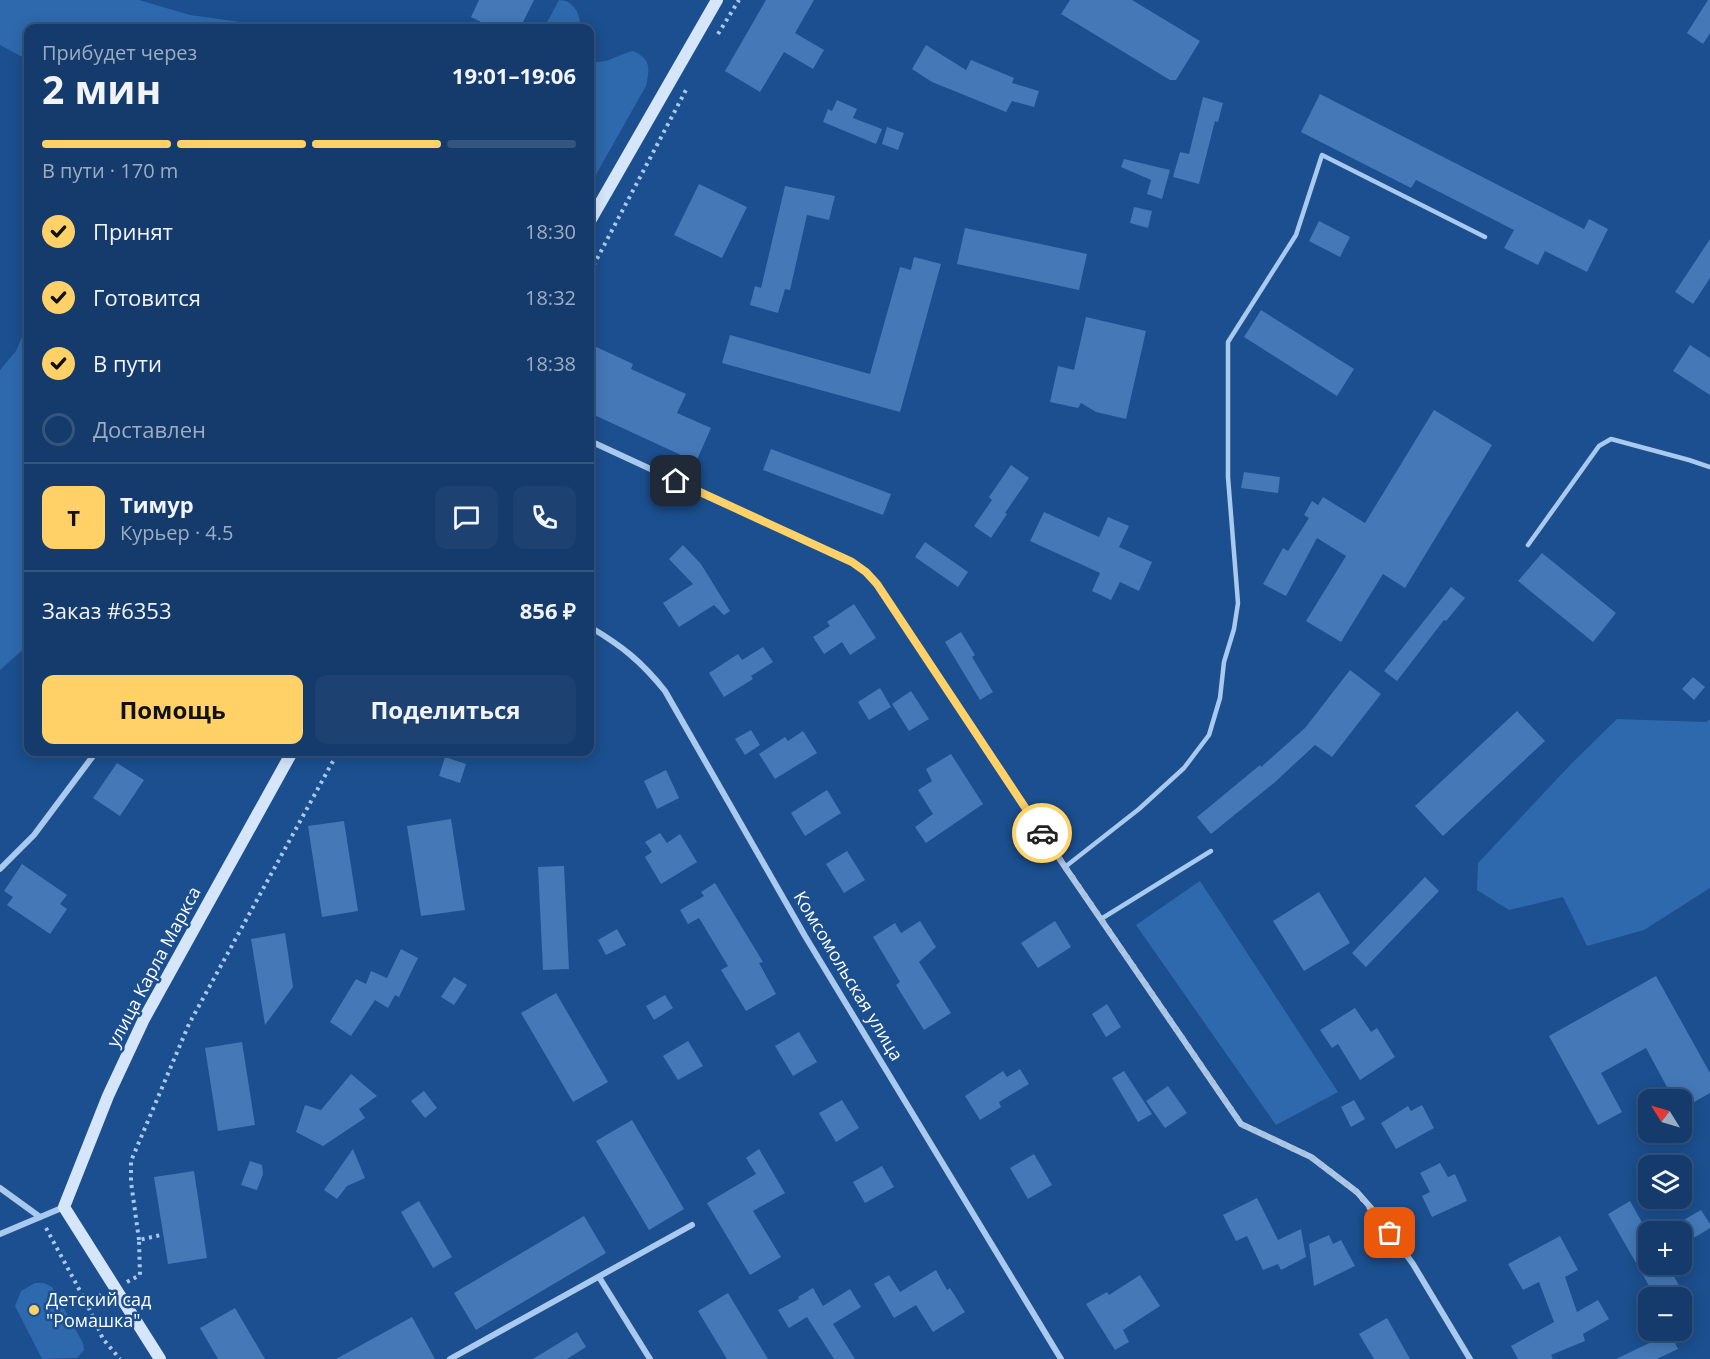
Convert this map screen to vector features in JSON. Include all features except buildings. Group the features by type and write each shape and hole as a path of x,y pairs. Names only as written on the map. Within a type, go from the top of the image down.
{"street":[{"path":"594,214 717,0"},
{"path":"594,443 852,562 866,572 877,584 1065,867 1241,1124 1311,1157 1357,1192 1379,1217 1413,1264 1470,1359"},
{"name":"Комсомольская улица","path":"594,630 626,650 646,668 665,691 805,936 1060,1359"},
{"path":"0,868 34,835 93,756"},
{"name":"улица Карла Маркса","path":"64,1208 108,1096 144,1019 290,756"},
{"path":"0,1188 40,1217"},
{"path":"0,1234 64,1208 160,1359"},
{"path":"450,1359 692,1225"},
{"path":"599,1278 650,1359"}],"lane":[{"path":"1065,867 1139,809 1184,768 1209,735 1220,698 1224,662 1234,630 1238,603 1228,477 1228,342 1296,235 1322,155 1485,237"},
{"path":"1528,545 1599,446 1611,439 1710,467"},
{"path":"1101,920 1212,851"}],"path":[{"path":"717,37 739,0"},
{"path":"594,264 689,84"},
{"path":"86,1302 140,1275 131,1161 189,1024 336,756"},
{"path":"40,1217 86,1302 103,1339 120,1359"},
{"path":"139,1240 161,1235"}],"shaded area":[{"path":"0,0 139,0 190,15 254,24 24,24 24,58 0,45"},
{"path":"559,0 569,3 576,9 580,24 546,24"},
{"path":"633,51 639,54 646,61 648,74 646,86 594,178 594,62 606,61"},
{"path":"24,332 24,649 0,670 0,370 16,351"},
{"path":"1617,719 1706,722 1710,719 1710,888 1644,930 1587,946 1563,897 1509,910 1477,890 1478,863"},
{"path":"1200,881 1338,1092 1276,1125 1136,925"},
{"path":"35,1283 44,1283 52,1287 83,1343 84,1350 77,1358 42,1359 15,1306 21,1291"}],"way so far":[{"path":"1042,833 1241,1124 1311,1157 1357,1192 1390,1233"}],"place":[{"name":"Детский сад \"Ромашка\"","path":"34,1310"}],"route":[{"path":"676,481 852,562 866,572 877,584 1042,833"}]}
